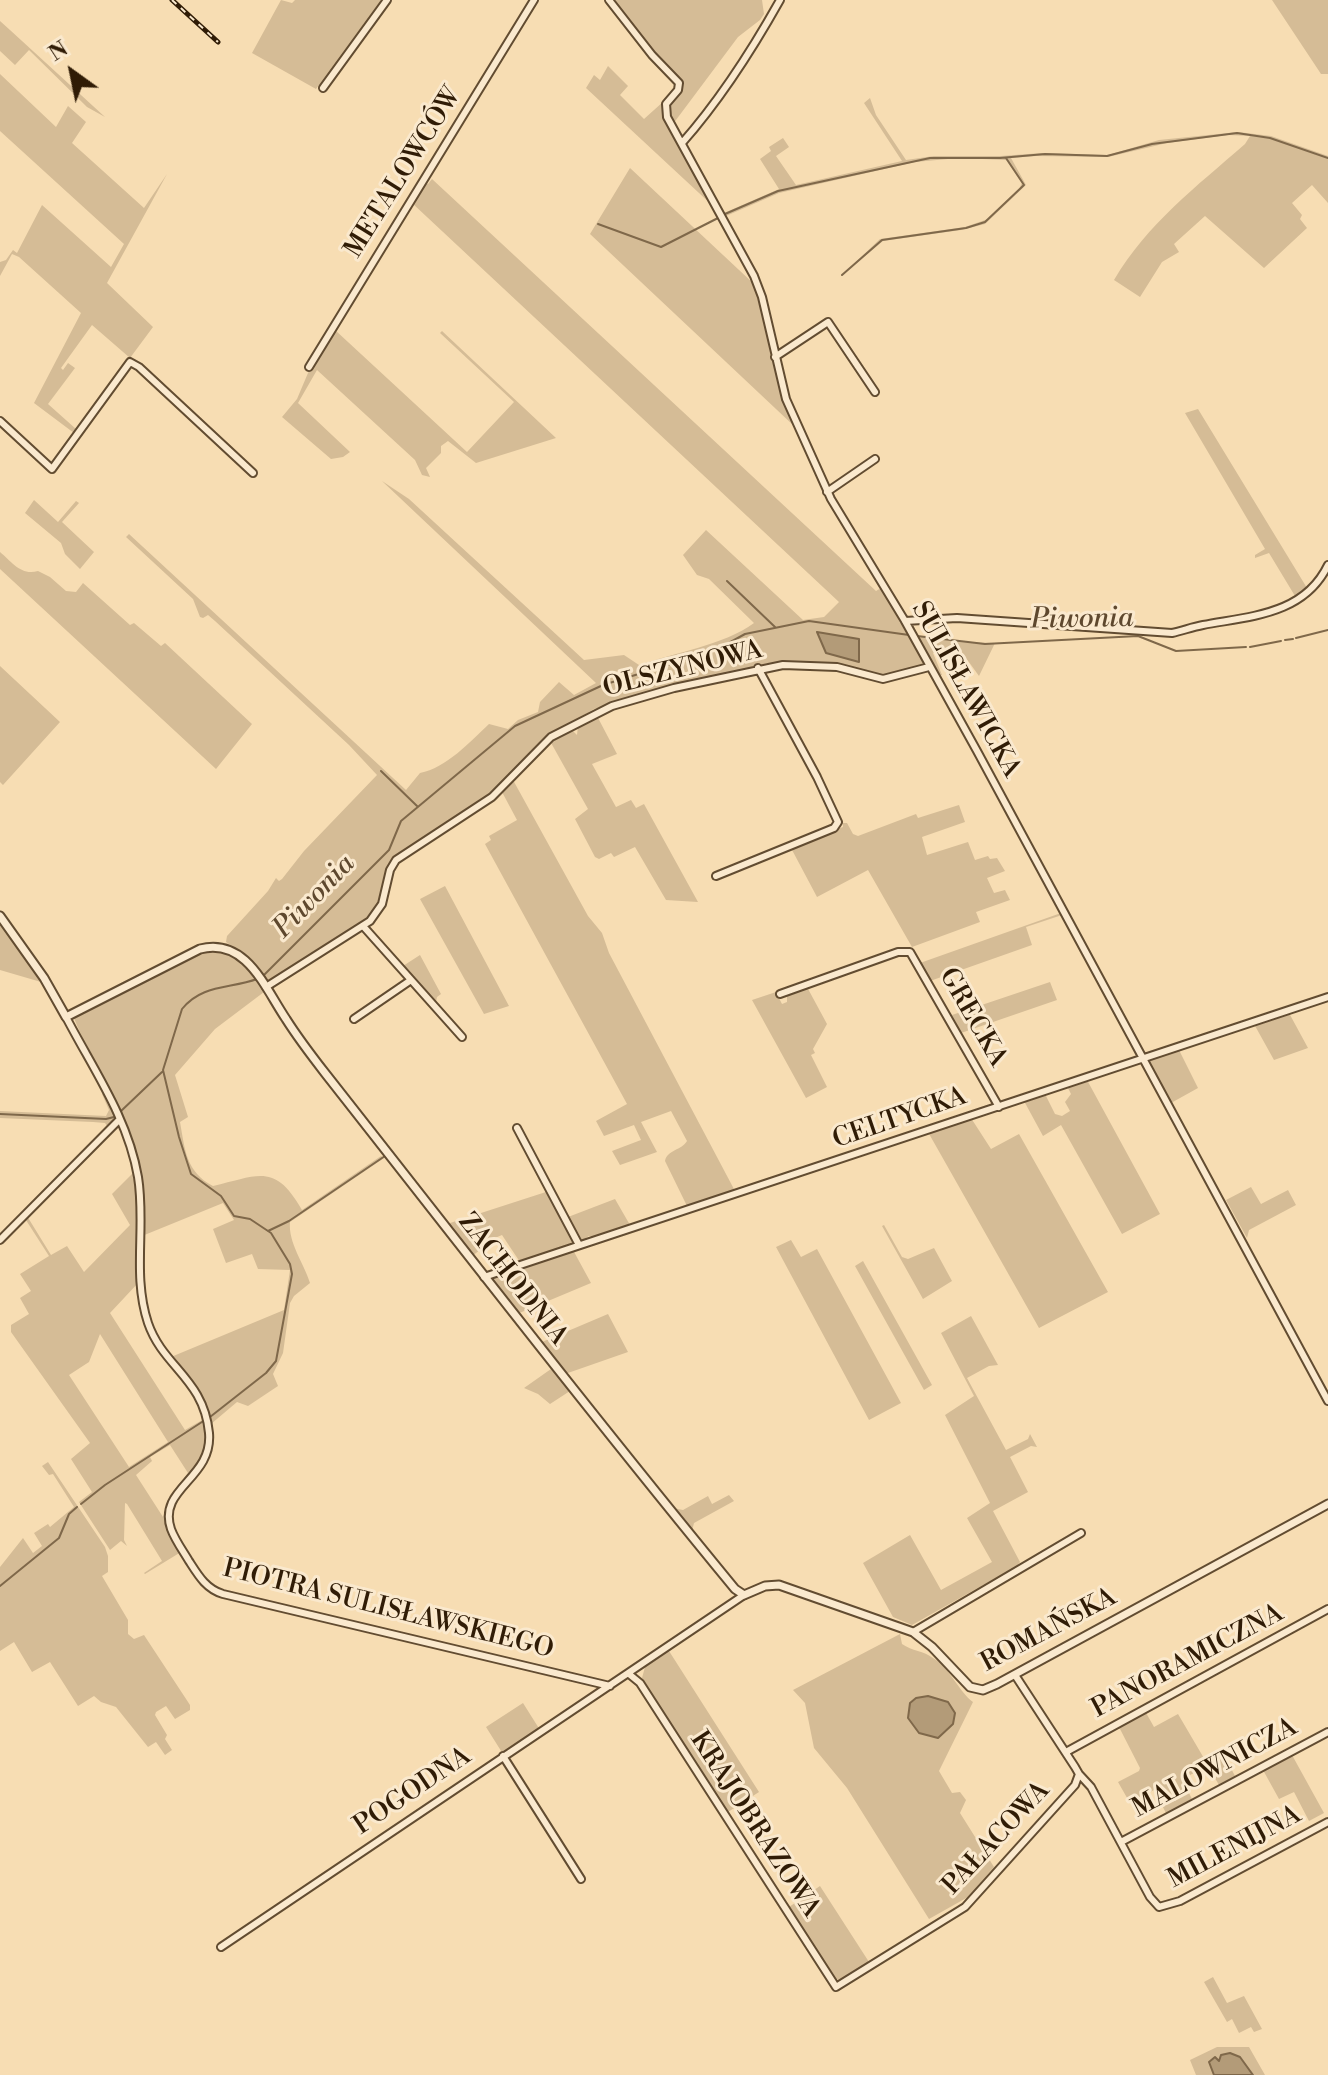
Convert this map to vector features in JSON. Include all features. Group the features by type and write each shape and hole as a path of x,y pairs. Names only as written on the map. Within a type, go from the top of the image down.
{"street":[{"path":"323,88 387,0"},
{"name":"METALOWCÓW","path":"309,367 534,0"},
{"name":"SULISŁAWICKA","path":"609,0 652,55 679,83 666,108 669,122 754,276 791,410 827,492 905,621 1145,1057 1328,1401"},
{"path":"682,143 753,46 780,0"},
{"path":"775,357 828,322 875,392"},
{"path":"0,421 52,469 130,362 253,473"},
{"path":"827,492 875,459"},
{"path":"905,621 976,619 1172,633 1270,612 1313,588 1328,565"},
{"name":"OLSZYNOWA","path":"262,980 363,926 379,910 390,870 396,860 492,797 555,734 612,706 758,668 815,664 846,668 883,679 929,667"},
{"path":"716,876 837,825 837,818 824,791 758,668"},
{"path":"0,916 44,978 66,1017"},
{"path":"363,926 462,1037"},
{"name":"ZACHODNIA","path":"66,1017 208,947 221,947 234,952 262,980 301,1042 484,1277 662,1500 735,1589 744,1595"},
{"name":"GRECKA","path":"780,994 908,951 915,958 999,1107"},
{"path":"354,1019 411,980"},
{"name":"CELTYCKA","path":"484,1277 1328,997"},
{"name":"PIOTRA SULISŁAWSKIEGO","path":"66,1017 92,1060 129,1144 138,1179 140,1280 147,1318 158,1344 196,1390 208,1425 206,1460 176,1494 169,1518 180,1545 205,1583 223,1594 610,1686"},
{"path":"0,1240 119,1120"},
{"path":"517,1128 579,1245"},
{"name":"ROMAŃSKA","path":"629,1674 744,1595 765,1586 779,1585 913,1632 927,1642 966,1684 974,1689 988,1688 1328,1504"},
{"path":"913,1632 1081,1533"},
{"name":"PANORAMICZNA","path":"1066,1752 1328,1609"},
{"path":"640,1683 643,1664"},
{"name":"POGODNA","path":"221,1947 629,1674"},
{"name":"KRAJOBRAZOWA","path":"629,1674 640,1683 836,1987"},
{"name":"PAŁACOWA","path":"836,1987 965,1907 1072,1789 1079,1774 1015,1675"},
{"name":"MALOWNICZA","path":"1121,1842 1328,1732"},
{"path":"503,1756 581,1879"},
{"path":"1079,1774 1088,1782 1121,1842"},
{"name":"MILENIJNA","path":"1121,1842 1150,1897 1159,1907 1167,1907 1328,1822"}],"shaded area":[{"path":"281,0 292,3 295,0 381,0 316,89 252,53"},
{"path":"616,0 762,0 764,14 738,37 673,124 668,105 681,90 682,83 656,57 616,5"},
{"path":"1272,0 1328,0 1328,74 1321,74"},
{"path":"0,21 105,117 87,107 29,50 15,65 0,51"},
{"path":"608,66 628,86 620,95 644,119 664,101 713,206 586,88 594,75 600,80"},
{"path":"0,74 56,127 68,106 86,122 72,143 144,208 167,174 107,283 153,327 130,358 92,325 61,368 63,370 68,363 75,368 48,404 76,429 74,433 34,403 81,313 19,257 12,254 0,276 0,262 6,260 13,250 17,253 42,205 111,267 124,244 0,131"},
{"path":"870,98 876,115 906,160 934,156 1042,153 1108,155 1159,140 1238,132 1271,136 1328,156 1328,203 1312,185 1292,203 1302,215 1300,219 1307,228 1264,268 1205,216 1174,244 1179,252 1162,262 1140,297 1114,280 1127,260 1157,223 1245,144 1250,136 1228,135 1167,143 1108,157 1011,158 1026,185 985,224 883,241 840,277 880,239 965,227 988,219 1018,191 1022,183 1006,160 959,158 915,162 779,193 726,216 724,213 779,189 760,159 771,151 769,147 783,138 789,147 776,156 796,185 902,161 864,103"},
{"path":"630,168 754,284 793,425 590,234"},
{"path":"432,179 876,591 881,588 910,635 995,643 979,676 958,647 933,653 942,675 936,676 929,663 881,676 833,663 769,663 665,687 594,709 547,737 492,795 396,857 379,902 368,919 268,981 250,959 226,942 227,936 276,878 279,881 282,879 304,851 377,775 349,745 215,621 208,615 200,617 193,599 126,537 129,534 406,790 420,773 448,760 489,724 508,729 518,720 538,712 540,702 559,682 574,695 596,683 382,481 409,499 584,660 624,655 639,665 714,643 754,623 709,579 697,575 683,555 706,530 803,620 824,617 839,602 412,203 425,182 428,184","holes":["817,632 859,639 859,662 826,653"]},
{"path":"335,330 467,452 514,402 440,333 442,331 556,438 476,463 448,441 426,468 430,477 422,475 415,460 317,370 298,403 350,452 331,459 282,417 297,399 308,373"},
{"path":"1198,409 1307,588 1295,596 1269,553 1255,558 1265,549 1185,413"},
{"path":"34,500 58,522 76,501 79,503 62,522 94,552 80,569 65,554 61,543 25,513"},
{"path":"0,552 22,570 38,571 66,591 76,592 83,583 130,625 134,623 161,646 165,643 252,724 216,769 0,569"},
{"path":"817,632 859,639 859,662 826,653"},
{"path":"0,666 60,722 3,785 0,782"},
{"path":"597,716 617,754 592,764 616,807 631,800 636,808 644,804 698,902 666,900 635,847 614,857 611,853 599,859 595,857 575,819 588,809 550,741 570,728 577,735 578,726"},
{"path":"513,780 588,916 602,933 609,953 735,1191 687,1206 665,1161 669,1154 687,1141 671,1111 641,1122 657,1152 620,1165 612,1151 641,1140 634,1125 604,1136 596,1121 627,1104 485,844 491,840 489,836 517,820 502,792"},
{"path":"959,805 965,822 922,837 927,855 968,842 975,860 988,856 990,859 997,858 1005,871 987,878 994,893 1005,890 1010,900 976,912 980,922 912,947 868,870 817,897 791,848 843,827 843,823 847,823 853,834 858,836 916,814 918,818"},
{"path":"445,886 509,1006 484,1014 420,899"},
{"path":"1061,913 1026,927 1032,945 930,981 920,963"},
{"path":"0,923 41,982 0,970"},
{"path":"220,949 246,967 264,992 215,1029 175,1075 188,1117 180,1122 183,1142 197,1174 213,1186 255,1176 274,1179 283,1185 302,1210 381,1156 384,1158 290,1222 294,1245 310,1283 290,1303 283,1353 273,1374 278,1386 248,1406 237,1402 211,1424 198,1389 171,1357 284,1310 290,1270 258,1269 252,1254 226,1263 213,1229 234,1220 223,1203 142,1236 137,1176 127,1136 113,1098 74,1018 195,956"},
{"path":"420,955 441,994 436,1002 403,966"},
{"path":"1050,982 1057,1000 961,1033 952,1015"},
{"path":"807,987 827,1024 813,1049 815,1053 811,1055 827,1087 806,1098 752,1000 776,992 782,1004 787,1002 787,995"},
{"path":"1289,1013 1308,1048 1274,1060 1254,1024"},
{"path":"1178,1048 1198,1088 1171,1103 1149,1059"},
{"path":"1087,1080 1160,1214 1122,1234 1061,1125 1043,1136 1024,1101 1045,1094 1055,1114 1062,1116 1070,1111 1065,1102 1071,1094 1067,1086"},
{"path":"102,1094 106,1094 113,1112 108,1127 105,1123 93,1122 0,1118 0,1111 106,1116 109,1110"},
{"path":"971,1118 991,1149 1019,1134 1108,1292 1039,1328 928,1132"},
{"path":"133,1173 138,1210 139,1282 110,1313 185,1430 204,1419 206,1434 197,1469 168,1512 181,1552 145,1574 162,1561 127,1504 124,1540 127,1546 121,1541 110,1550 79,1502 92,1492 71,1459 90,1443 11,1332 11,1325 29,1314 20,1298 31,1291 20,1274 49,1256 24,1217 27,1216 51,1255 67,1246 84,1272 130,1225 112,1194","holes":["100,1334 168,1442 129,1467 69,1375 89,1362","170,1445 188,1473 170,1495 163,1517 136,1475 152,1461 150,1457"]},
{"path":"1251,1187 1261,1204 1288,1190 1296,1205 1249,1230 1247,1238 1226,1200"},
{"path":"549,1191 576,1243 520,1262 502,1235 471,1257 447,1224"},
{"path":"615,1199 630,1225 581,1241 568,1217"},
{"path":"884,1225 902,1257 908,1259 934,1248 952,1281 923,1299"},
{"path":"791,1240 801,1257 817,1249 901,1403 869,1420 776,1247"},
{"path":"573,1250 591,1283 517,1314 491,1280 492,1276"},
{"path":"863,1261 932,1385 924,1390 855,1266"},
{"path":"608,1314 628,1352 565,1374 542,1342"},
{"path":"971,1316 998,1365 989,1366 967,1378 1006,1450 1028,1439 1030,1434 1037,1447 1031,1446 1010,1457 1028,1492 993,1511 1020,1562 912,1625 893,1617 863,1563 910,1535 941,1590 992,1562 967,1518 990,1503 945,1415 974,1396 941,1333"},
{"path":"551,1369 570,1391 550,1404 524,1388"},
{"path":"48,1462 105,1547 108,1572 102,1576 128,1620 128,1634 134,1639 144,1635 190,1705 190,1710 175,1719 166,1706 156,1712 172,1750 165,1755 156,1742 148,1747 116,1707 94,1696 78,1706 50,1662 32,1672 14,1642 0,1651 0,1567 23,1538 33,1553 42,1546 34,1533 48,1524 50,1527 74,1507 53,1474 49,1475 42,1466"},
{"path":"729,1495 734,1501 694,1523 692,1531 673,1508 683,1510 708,1496 712,1504"},
{"path":"900,1634 902,1644 939,1662 973,1702 939,1771 952,1793 960,1792 966,1800 960,1813 994,1867 968,1897 929,1919 847,1788 814,1748 805,1703 793,1690"},
{"path":"669,1651 759,1792 728,1812 642,1678 645,1667"},
{"path":"928,1696 948,1702 955,1713 953,1724 938,1738 919,1733 908,1718 910,1703 916,1698"},
{"path":"523,1703 540,1730 503,1754 486,1727"},
{"path":"1145,1711 1154,1727 1178,1714 1205,1760 1222,1751 1235,1776 1219,1785 1208,1766 1182,1779 1192,1799 1166,1813 1154,1790 1130,1803 1118,1782 1140,1768 1120,1729 1116,1728"},
{"path":"1292,1755 1324,1813 1309,1821 1294,1792 1279,1799 1263,1770"},
{"path":"820,1886 869,1962 841,1980 836,1979 789,1907"},
{"path":"1213,1977 1227,2003 1244,1996 1262,2029 1254,2032 1251,2027 1239,2033 1232,2019 1227,2022 1204,1982"},
{"path":"1217,2047 1249,2047 1265,2075 1196,2075 1190,2060"},
{"path":"1230,2053 1240,2057 1253,2075 1214,2075 1209,2062 1215,2057 1219,2061 1221,2055"}],"waterway":[{"path":"725,214 778,191 930,158 1000,158 1045,154 1107,156 1152,144 1237,133 1270,138 1328,158"},
{"path":"842,275 882,240 966,228 985,222 1024,185 1006,158"},
{"path":"598,224 661,247 718,218"},
{"path":"727,581 775,627"},
{"name":"Piwonia","path":"263,976 389,850 401,821 515,726 603,685 716,650 745,634 809,621 909,635"},
{"name":"Piwonia","path":"1296,638 1328,630"},
{"name":"Piwonia","path":"917,636 985,644 1138,636 1176,651 1246,647"},
{"name":"Piwonia","path":"1285,640 1293,639"},
{"name":"Piwonia","path":"1250,647 1281,641"},
{"path":"381,771 417,806"},
{"name":"Piwonia","path":"210,1417 266,1373 276,1361 292,1274 290,1264 271,1233 250,1219 234,1216 221,1196 191,1174 163,1070 182,1009 190,1001 207,991 257,979"},
{"path":"120,1112 162,1072"},
{"path":"0,1114 114,1117"},
{"path":"268,1231 289,1221 385,1156"},
{"name":"Piwonia","path":"81,1504 205,1420"},
{"name":"Piwonia","path":"0,1586 59,1538 69,1514 77,1507"}],"railway":[{"path":"172,0 218,42"}]}
